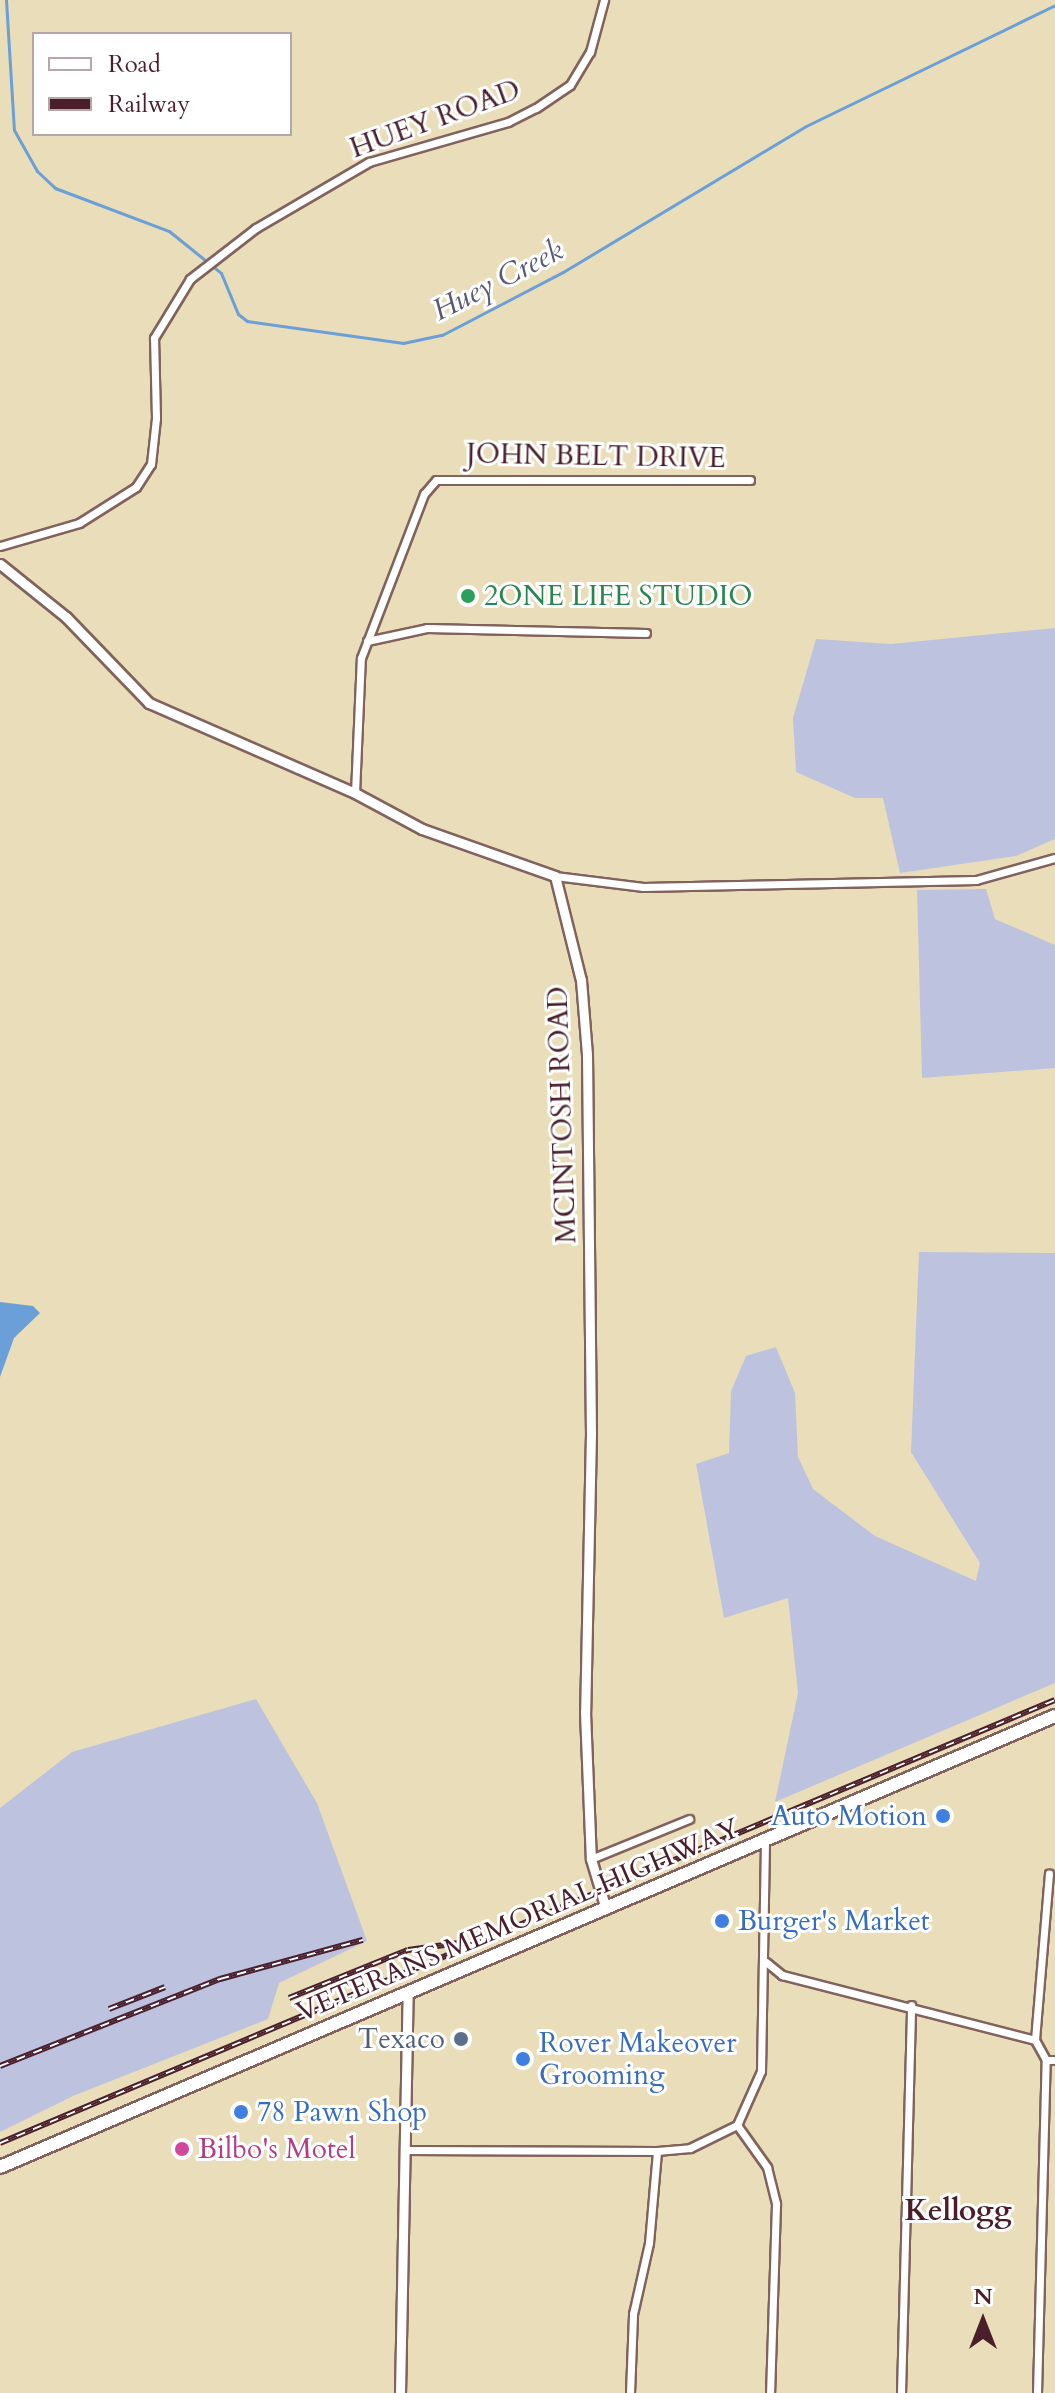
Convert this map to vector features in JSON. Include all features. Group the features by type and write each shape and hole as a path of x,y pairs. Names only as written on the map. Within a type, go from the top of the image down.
{"main road":[{"name":"VETERANS MEMORIAL HIGHWAY","path":"0,2167 1055,1716"}],"street":[{"name":"HUEY ROAD","path":"0,546 79,523 136,487 151,464 156,418 154,338 190,279 256,228 369,162 508,122 536,108 570,85 590,52 604,0"},
{"name":"JOHN BELT DRIVE","path":"355,793 358,686 367,641 424,494 436,480 750,480"},
{"path":"0,564 66,617 149,703 355,793 422,829 555,876 643,887 976,880 1055,858"},
{"path":"367,641 427,628 646,633"},
{"name":"MCINTOSH ROAD","path":"555,876 581,980 587,1054 591,1433 585,1712 591,1859 606,1909"},
{"path":"591,1859 689,1819"},
{"path":"405,2150 657,2151 690,2148 737,2125 761,2071 766,1962 765,1842"},
{"path":"1037,2393 1046,2060 1035,2040 1049,1874"},
{"path":"766,1962 782,1975 911,2005 1035,2040"},
{"path":"400,2393 408,1991"},
{"path":"901,2393 911,2005"},
{"path":"1046,2060 1055,2060"},
{"path":"737,2125 767,2167 776,2204 770,2393"},
{"path":"630,2393 633,2314 649,2243 657,2151"}],"shaded area":[{"path":"1055,628 1055,839 1016,856 900,873 883,798 855,798 796,772 793,718 816,639 891,644"},
{"path":"986,889 995,919 1055,945 1055,1068 922,1078 917,890"},
{"path":"919,1252 1055,1253 1055,1683 775,1802 798,1693 788,1598 724,1618 696,1464 729,1453 731,1391 746,1356 776,1347 795,1393 798,1457 813,1489 875,1536 976,1581 980,1563 911,1452"},
{"path":"256,1699 317,1803 367,1941 279,1983 268,2019 73,2096 0,2132 0,1808 72,1752"}],"water":[{"path":"0,1302 33,1306 40,1313 14,1338 0,1377"}],"waterway":[{"name":"Huey Creek","path":"6,0 14,130 37,171 55,188 169,231 221,273 238,314 247,321 403,343 442,335 563,272 806,126 1055,5"}],"railway":[{"path":"0,2143 1055,1700"},
{"path":"0,2066 220,1979 363,1940"},
{"path":"289,1998 408,1950 459,1943"},
{"path":"109,2009 165,1987"}],"place":[{"name":"2ONE LIFE STUDIO","path":"468,596"},
{"name":"Auto Motion","path":"943,1816"},
{"name":"Burger's Market","path":"722,1921"},
{"name":"Texaco","path":"461,2039"},
{"name":"Rover Makeover Grooming","path":"523,2059"},
{"name":"78 Pawn Shop","path":"241,2112"},
{"name":"Bilbo's Motel","path":"182,2149"}],"district":[{"name":"Kellogg","path":"958,2211"}]}
